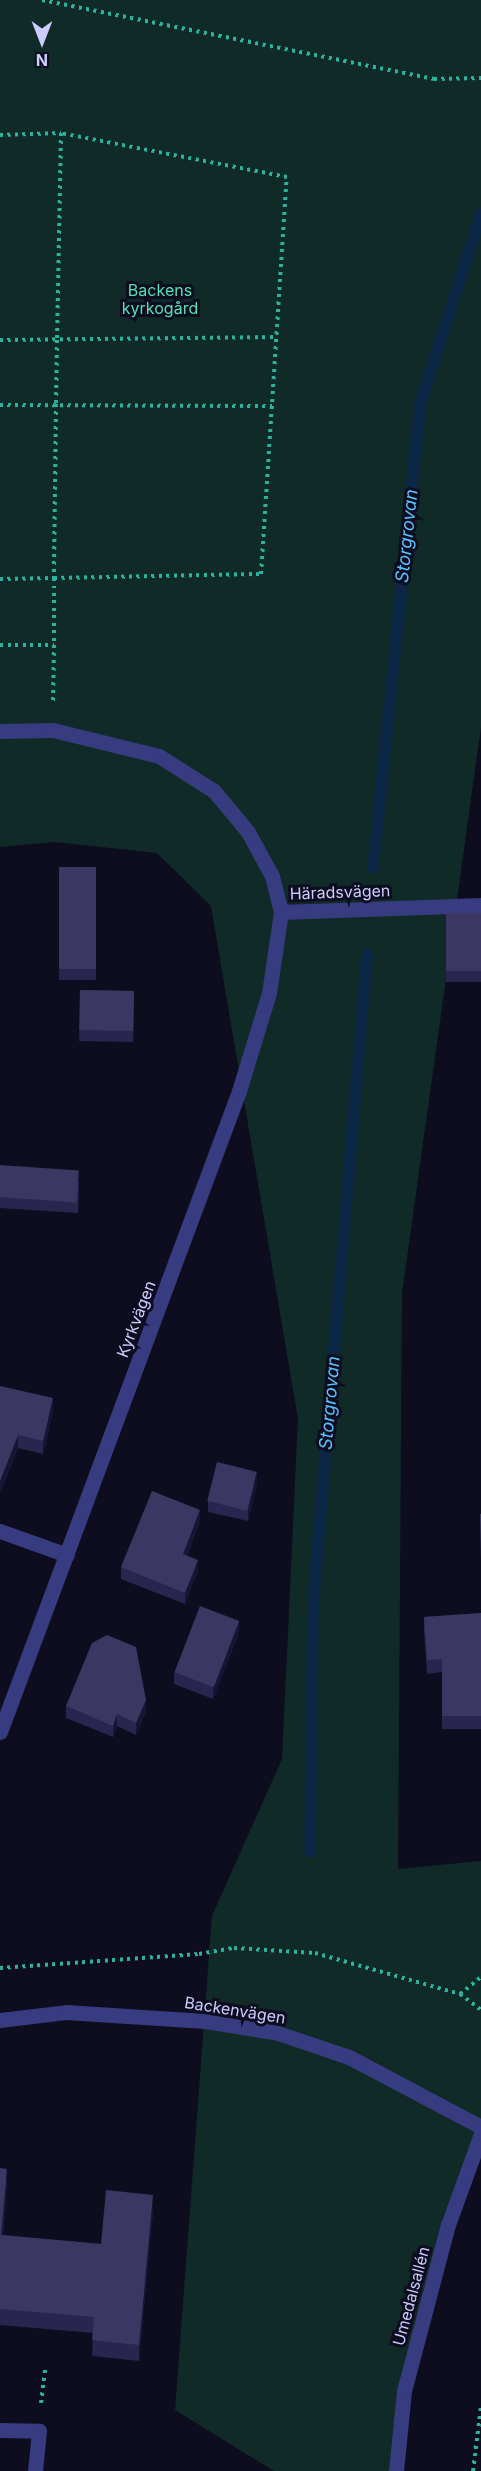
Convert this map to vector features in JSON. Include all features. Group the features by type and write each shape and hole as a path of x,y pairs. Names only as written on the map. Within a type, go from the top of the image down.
{"street":[{"name":"Häradsvägen","path":"0,731 53,730 159,756 214,791 248,832 272,876 281,912 481,905"},
{"name":"Kyrkvägen","path":"0,1732 239,1091 269,993 281,912"},
{"path":"0,1531 66,1555"},
{"name":"Backenvägen","path":"0,2020 66,2012 205,2021 278,2033 349,2057 481,2127"},
{"name":"Umedalsallén","path":"396,2471 404,2391 448,2225 481,2134"},
{"path":"0,2430 39,2431 35,2471"}],"path":[{"path":"42,0 434,79 481,78"},
{"path":"53,730 61,133"},
{"path":"0,135 61,133 287,177 261,574 0,579"},
{"path":"0,340 276,337"},
{"path":"0,405 272,406"},
{"path":"0,645 54,645"},
{"path":"0,1968 199,1954 234,1948 315,1953 460,1994 481,2010"},
{"path":"460,1994 481,1977"},
{"path":"39,2431 45,2368"},
{"path":"473,2471 481,2407"}],"green space":[{"name":"Backens kyrkogård","path":"0,0 481,0 481,727 402,1294 398,1869 481,1861 481,2134 404,2391 396,2471 274,2471 175,2410 212,1916 282,1759 298,1419 211,906 157,853 55,842 0,847"}],"building":[{"path":"59,867 96,867 96,969 59,969"},
{"path":"446,913 481,913 481,971 446,971"},
{"path":"80,990 134,991 133,1031 79,1030"},
{"path":"0,1165 79,1171 77,1202 0,1197"},
{"path":"0,1386 53,1398 43,1441 18,1435 0,1481"},
{"path":"217,1462 257,1472 247,1511 207,1501"},
{"path":"152,1491 200,1510 183,1554 198,1560 185,1593 121,1567"},
{"path":"200,1606 239,1621 214,1687 175,1672"},
{"path":"481,1613 481,1716 442,1716 442,1659 427,1660 424,1617"},
{"path":"107,1635 136,1647 146,1700 136,1723 117,1714 113,1726 66,1706 92,1643"},
{"path":"0,2168 7,2169 1,2235 101,2244 106,2190 153,2195 139,2345 92,2340 94,2317 0,2309"}],"waterway":[{"name":"Storgrovan","path":"373,868 420,404 481,214"},
{"name":"Storgrovan","path":"310,1852 313,1605 367,954"}]}
